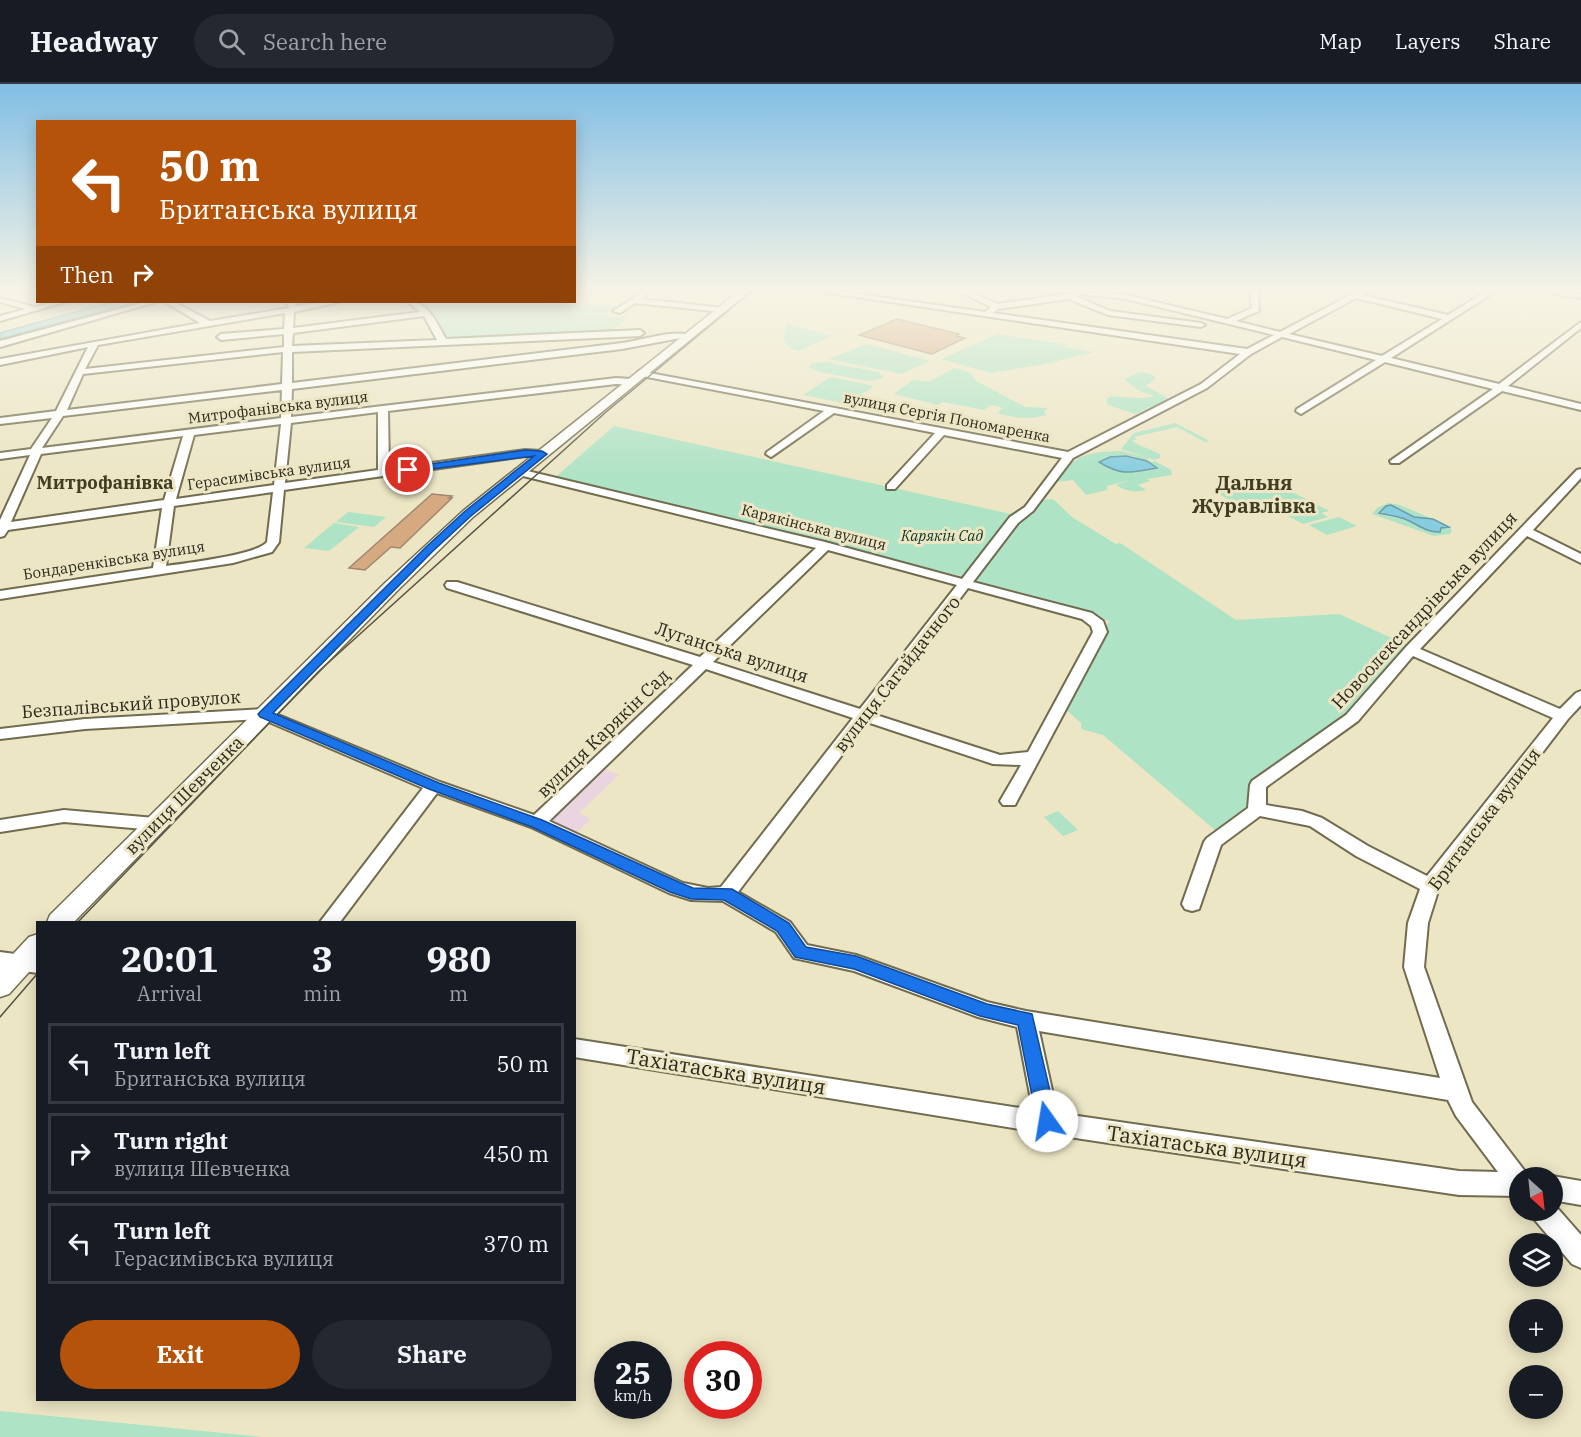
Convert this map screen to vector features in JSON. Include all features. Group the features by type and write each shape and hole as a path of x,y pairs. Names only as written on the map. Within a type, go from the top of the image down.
{"main road":[{"name":"вулиця Шевченка","path":"60,921 430,549 468,514 665,354"},
{"path":"0,986 36,946"}],"street":[{"path":"11,354 16,358"},
{"path":"0,362 36,354"},
{"path":"1,529 36,448 61,412 89,354"},
{"path":"79,372 243,354"},
{"path":"278,487 286,422 290,354"},
{"path":"0,421 552,354"},
{"path":"1069,456 1204,386 1245,354"},
{"path":"1360,354 1581,407"},
{"path":"1301,411 1392,354"},
{"path":"1395,461 1500,388 1543,354"},
{"name":"вулиця Сергія Пономаренка","path":"642,373 1069,456"},
{"name":"Митрофанівська вулиця","path":"0,456 604,382 631,382"},
{"path":"383,410 384,473"},
{"path":"771,453 832,410"},
{"path":"891,487 942,431"},
{"path":"159,569 165,517 189,434"},
{"name":"Герасимівська вулиця","path":"1,529 169,502 525,453 542,454"},
{"name":"вулиця Сагайдачного","path":"726,894 1014,520 1029,509 1069,456"},
{"name":"Новоолександрівська вулиця","path":"1257,810 1258,786 1352,718 1411,650 1581,471"},
{"name":"Карякінська вулиця","path":"519,472 825,546 1087,616 1098,624 1100,632 1034,756"},
{"name":"Бондаренківська вулиця","path":"0,595 233,559 268,549 273,542 278,487"},
{"path":"1526,531 1581,559"},
{"name":"вулиця Карякін Сад","path":"537,823 825,546"},
{"name":"Луганська вулиця","path":"452,585 703,663 999,760 1024,760 1034,756"},
{"path":"1411,650 1562,716"},
{"name":"Британська вулиця","path":"1509,1168 1464,1109 1456,1091 1414,967 1418,923 1430,886 1562,716 1581,696"},
{"path":"264,714 434,786 537,823 691,893 726,894 783,927 801,952 856,963 986,1011 1026,1020 1456,1091"},
{"name":"Безпалівський провулок","path":"0,734 85,724 264,714"},
{"path":"1009,801 1034,756"},
{"path":"330,921 434,786"},
{"path":"1192,904 1213,842 1257,810 1316,822 1362,851 1430,886"},
{"path":"0,826 64,816 155,824"},
{"path":"1026,1020 1047,1121"},
{"name":"Тахіатаська вулиця","path":"576,1048 1082,1128 1459,1184 1509,1183"},
{"path":"1563,1190 1581,1193"},
{"path":"1552,1221 1581,1255"}],"shaded area":[{"path":"601,768 619,775 579,813 591,819 577,832 547,820"}],"green space":[{"path":"841,354 905,354 930,361 901,374 829,359"},
{"path":"952,354 1085,354 991,373 941,359"},
{"path":"826,362 878,372 884,378 867,381 816,371 809,367 813,363"},
{"path":"954,368 969,372 976,381 1025,407 1047,408 1044,412 1046,415 1033,418 1016,417 997,413 1003,408 991,405 984,410 943,402 938,405 894,394 913,380 929,382"},
{"path":"1141,372 1156,378 1146,386 1169,399 1135,414 1108,405 1106,400 1109,397 1154,396 1138,390 1124,379"},
{"path":"831,377 874,386 847,404 803,395"},
{"path":"1175,423 1208,440 1207,443 1177,427 1134,437 1137,440 1132,440 1160,454 1160,458 1154,460 1121,449 1134,433"},
{"name":"Карякін Сад","path":"614,426 1015,515 966,577 552,480"},
{"path":"1121,451 1149,458 1146,460 1155,461 1171,470 1172,475 1147,479 1150,481 1138,485 1146,490 1130,491 1116,485 1131,480 1107,486 1107,490 1086,495 1073,480 1054,482 1068,465 1083,456","holes":["1133,456 1147,461 1156,468 1129,472 1103,464"]},
{"path":"1263,477 1329,511 1321,513 1328,517 1303,524 1275,509 1279,508 1268,502 1252,505 1240,504 1214,491 1213,488"},
{"path":"1053,499 1072,517 1116,544 1120,543 1236,620 1339,614 1409,646 1348,716 1256,784 1242,815 1215,830 1103,735 1081,729 1081,723 1062,706 1109,621 974,581 1007,534 1035,506 1037,500"},
{"path":"1388,503 1400,505 1433,519 1414,517 1391,505 1380,512 1386,516 1404,519 1422,527 1449,527 1452,530 1450,534 1434,536 1372,514 1377,508"},
{"path":"348,512 386,517 374,527 336,522"},
{"path":"1339,517 1357,526 1327,535 1309,525"},
{"path":"334,523 359,527 329,551 304,548"},
{"path":"1058,811 1078,830 1063,836 1044,817"},
{"path":"0,1411 263,1437 0,1437"}],"water":[{"path":"1126,456 1147,461 1157,468 1121,472 1099,462 1110,457"},
{"path":"1391,505 1414,517 1433,519 1449,527 1441,528 1440,532 1431,531 1405,519 1379,513 1386,506"}],"building":[{"path":"432,494 452,496 449,498 452,498 400,548 391,547 365,570 349,568"}],"tram line":[{"path":"79,921 319,671 606,412 676,354"},
{"path":"0,1017 36,975"}],"district":[{"name":"Митрофанівка","path":"105,482"},
{"name":"Дальня Журавлівка","path":"1254,494"}],"route":[{"path":"408,470 525,453 542,454 468,514 432,547 264,714 434,786 537,823 657,877 676,888 691,893 726,894 783,927 801,952 856,963 986,1011 1026,1020 1047,1121"}]}
